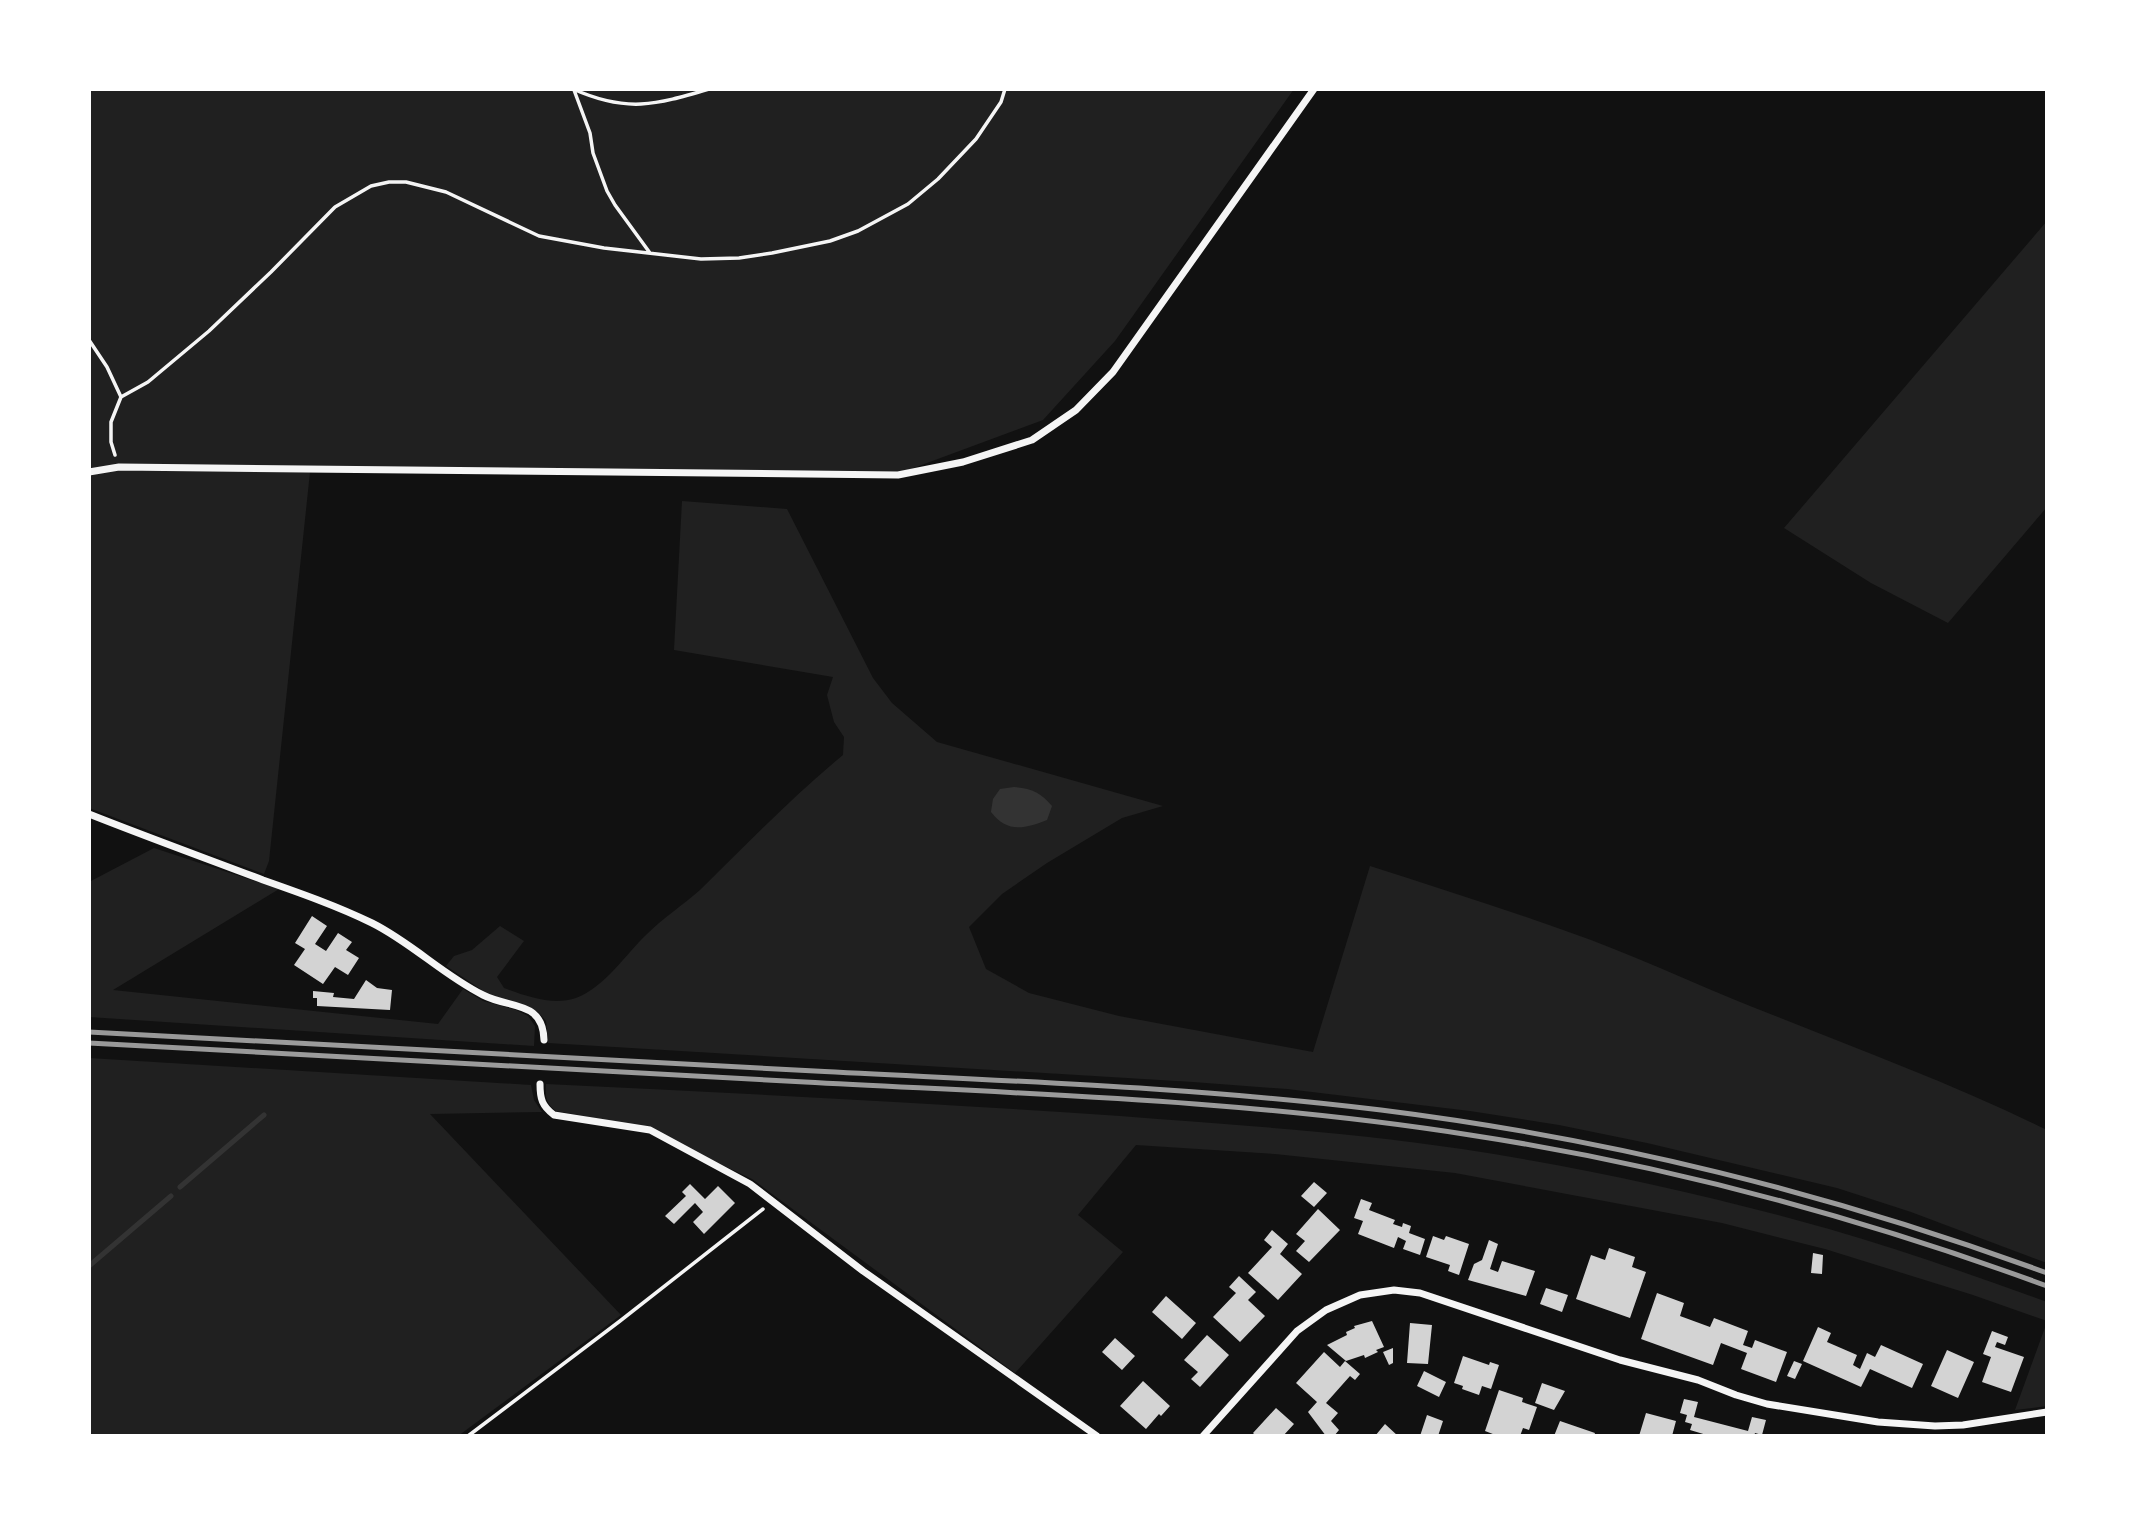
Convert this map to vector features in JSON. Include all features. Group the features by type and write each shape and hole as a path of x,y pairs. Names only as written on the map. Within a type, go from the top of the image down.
{"street":[{"path":"89,472 119,467 898,475 963,462 1032,440 1059,424 1113,372 1314,89"},
{"path":"89,814 373,923 485,996 519,1006 535,1014 542,1021 544,1040"},
{"path":"540,1084 544,1107 554,1115 650,1130 750,1184 863,1271 1097,1436"},
{"path":"1203,1436 1297,1331 1326,1310 1360,1295 1394,1290 1420,1293 1620,1360 1698,1380 1767,1404 1878,1422 1935,1426 1964,1425 2047,1412"}],"path":[{"path":"573,90 634,106 657,103 709,89"},
{"path":"119,467 111,442 111,422 121,397 148,382 209,331 335,207 371,186 406,182 424,186 456,196 539,236 604,248 701,259 739,258 830,241 858,231 908,204 976,139 1000,102 1005,89"},
{"path":"573,90 590,133 593,153 607,191 650,253"},
{"path":"89,340 107,367 121,397"},
{"path":"468,1436 772,1202"}],"shaded area":[{"path":"89,89 1294,89 1115,341 1043,420 900,473 310,472 269,861 264,874 89,808"},
{"path":"2047,221 2047,507 1948,623 1871,583 1784,528"},
{"path":"682,501 787,509 873,678 892,703 937,742 1163,806 1122,818 1047,863 1002,894 969,927 986,969 1029,993 1119,1016 1313,1052 1370,866 1591,940 1880,1057 2047,1130 2047,1263 1911,1212 1837,1188 1647,1143 1470,1111 1287,1089 1193,1082 548,1043 546,1021 538,1012 485,992 446,966 454,956 472,950 500,926 524,941 497,977 504,988 530,997 558,1001 586,993 605,978 653,928 700,890 788,804 843,755 844,737 834,722 827,695 833,677 674,650"},
{"path":"1014,787 1031,790 1048,801 1052,806 1047,820 1016,827 997,819 991,812 993,799 1000,789"},
{"path":"154,848 279,889 113,990 438,1024 463,989 483,1001 528,1016 535,1026 534,1046 89,1017 89,882"},
{"path":"89,1058 531,1085 534,1100 542,1112 430,1114 621,1315 458,1436 89,1436"},
{"path":"546,1084 1120,1116 1334,1133 1462,1149 1647,1183 1829,1229 1911,1254 2047,1302 2047,1321 1825,1249 1722,1223 1455,1173 1275,1154 1136,1145 1078,1215 1123,1252 1015,1373 752,1179 650,1128 556,1111 547,1099"},
{"path":"2047,1322 2047,1406 2015,1410"}],"building":[{"path":"312,916 327,926 315,944 326,951 338,933 352,942 346,950 359,958 348,975 335,967 323,984 294,965 305,949 295,943"},
{"path":"366,980 377,988 392,990 390,1010 317,1006 317,998 313,998 313,991 354,999"},
{"path":"1314,1182 1327,1193 1314,1207 1301,1196"},
{"path":"690,1184 705,1199 718,1186 735,1203 704,1234 693,1222 703,1212 695,1203 674,1224 665,1216 686,1196 682,1192"},
{"path":"1361,1199 1372,1203 1369,1210 1395,1220 1393,1224 1411,1226 1409,1233 1425,1239 1420,1255 1403,1249 1406,1241 1398,1237 1394,1248 1358,1234 1363,1221 1354,1218"},
{"path":"1318,1209 1340,1230 1309,1262 1296,1251 1305,1241 1296,1234"},
{"path":"1272,1230 1288,1244 1280,1254 1302,1274 1278,1300 1248,1273 1272,1247 1264,1240"},
{"path":"1433,1236 1444,1240 1446,1236 1469,1244 1459,1275 1448,1271 1450,1265 1426,1257"},
{"path":"1489,1240 1498,1244 1490,1269 1498,1272 1502,1261 1535,1271 1526,1296 1468,1280 1474,1264 1482,1260"},
{"path":"1609,1248 1635,1257 1632,1267 1646,1272 1630,1318 1576,1299 1591,1255 1605,1260"},
{"path":"1813,1253 1823,1255 1822,1274 1811,1273"},
{"path":"1239,1276 1256,1292 1248,1300 1265,1316 1240,1342 1213,1317 1236,1293 1229,1287"},
{"path":"1546,1288 1568,1295 1562,1312 1540,1304"},
{"path":"1657,1293 1684,1303 1680,1316 1710,1327 1714,1318 1748,1331 1743,1345 1752,1348 1755,1340 1787,1352 1776,1382 1741,1369 1747,1353 1721,1343 1713,1365 1641,1339"},
{"path":"1166,1296 1196,1323 1182,1339 1152,1312"},
{"path":"1372,1321 1384,1347 1376,1350 1378,1352 1365,1358 1364,1355 1346,1361 1327,1345 1347,1335 1346,1332 1355,1328 1354,1326"},
{"path":"1410,1323 1432,1325 1428,1364 1407,1363"},
{"path":"1818,1327 1831,1333 1827,1342 1857,1355 1853,1365 1860,1369 1867,1353 1875,1357 1881,1345 1923,1364 1912,1388 1870,1369 1861,1387 1803,1361"},
{"path":"1992,1331 2008,1337 2005,1345 1997,1342 1995,1347 2024,1357 2011,1392 1982,1382 1991,1357 1983,1354"},
{"path":"1207,1335 1229,1355 1200,1387 1191,1379 1198,1372 1184,1360"},
{"path":"1115,1338 1135,1356 1122,1370 1102,1352"},
{"path":"1393,1348 1393,1363 1389,1365 1383,1352"},
{"path":"1947,1350 1974,1362 1958,1398 1931,1386"},
{"path":"1324,1352 1340,1367 1345,1361 1360,1374 1355,1380 1350,1376 1326,1403 1338,1413 1331,1421 1339,1430 1334,1436 1326,1436 1308,1412 1317,1402 1296,1383"},
{"path":"1463,1356 1489,1365 1490,1362 1499,1365 1491,1389 1482,1386 1479,1395 1454,1383"},
{"path":"1794,1361 1802,1364 1795,1379 1787,1376"},
{"path":"1424,1371 1446,1382 1439,1397 1417,1386"},
{"path":"1143,1381 1170,1406 1146,1429 1120,1406"},
{"path":"1542,1383 1565,1391 1554,1410 1535,1403"},
{"path":"1499,1390 1523,1398 1522,1402 1537,1407 1529,1430 1523,1428 1520,1436 1498,1436 1485,1431"},
{"path":"1684,1399 1698,1402 1694,1417 1748,1431 1752,1417 1766,1420 1762,1435 1755,1433 1754,1436 1710,1436 1690,1430 1692,1424 1685,1422 1687,1415 1680,1413"},
{"path":"1276,1408 1294,1424 1283,1436 1256,1436 1253,1433"},
{"path":"1646,1413 1676,1421 1672,1436 1639,1436"},
{"path":"1427,1415 1443,1421 1438,1436 1420,1436"},
{"path":"1560,1421 1595,1433 1594,1436 1554,1436"},
{"path":"1385,1424 1398,1436 1375,1436"}],"waterway":[{"path":"180,1187 264,1115"},
{"path":"89,1266 171,1196"}],"railway":[{"path":"89,1032 1099,1086 1381,1110 1552,1136 1718,1172 1883,1218 2047,1273"},
{"path":"89,1043 1138,1100 1387,1123 1544,1147 1690,1178 1834,1216 2047,1286"}]}
